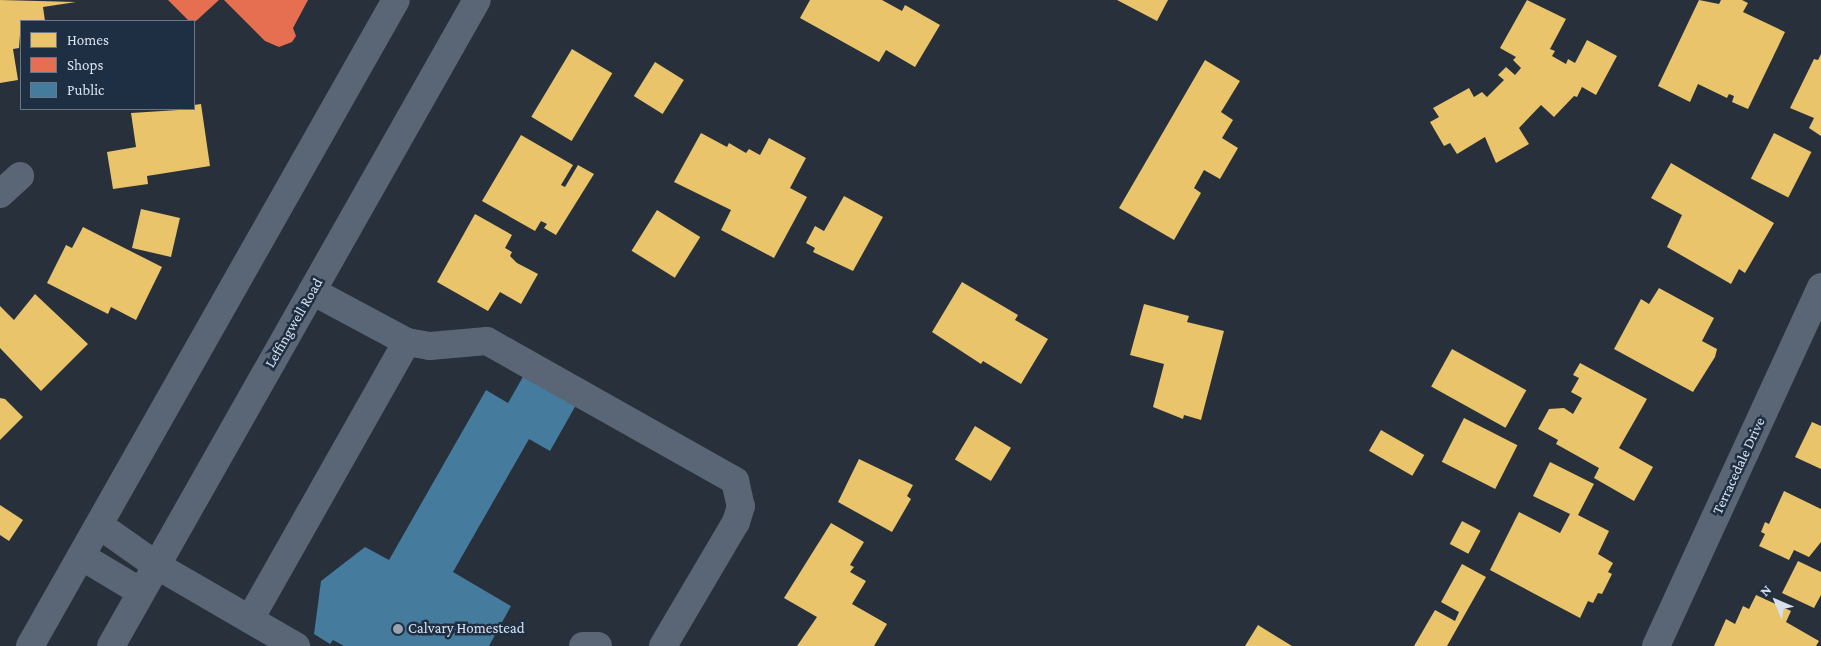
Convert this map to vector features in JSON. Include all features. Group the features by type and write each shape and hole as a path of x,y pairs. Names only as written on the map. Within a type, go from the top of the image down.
{"main road":[{"path":"30,646 396,0"},
{"name":"Leffingwell Road","path":"111,646 477,0"},
{"name":"Terracedale Drive","path":"1656,646 1821,287"},
{"path":"312,291 407,342 430,346 487,341 735,480 740,506 736,522 663,646"},
{"path":"250,619 407,342"},
{"path":"99,525 156,566 296,646"},
{"path":"80,556 141,592"},
{"path":"583,646 598,646"}],"building: Homes":[{"path":"0,0 76,2 43,7 45,20 20,20 19,48 13,49 18,80 0,83"},
{"path":"810,0 882,0 902,11 905,5 940,25 915,67 886,50 879,62 800,18"},
{"path":"1117,0 1168,0 1157,21"},
{"path":"1527,0 1566,19 1550,49 1555,51 1552,56 1566,64 1568,59 1575,63 1587,40 1617,56 1596,95 1582,87 1577,97 1574,96 1554,117 1541,105 1519,128 1529,144 1496,163 1485,137 1457,154 1450,143 1444,146 1430,122 1439,117 1433,108 1469,88 1474,97 1482,92 1487,97 1504,80 1498,75 1506,67 1515,75 1521,68 1513,60 1516,57 1500,48"},
{"path":"1699,0 1719,4 1721,0 1742,0 1748,3 1743,12 1785,32 1748,109 1732,102 1734,96 1729,94 1727,98 1698,84 1690,102 1658,86"},
{"path":"572,49 612,73 572,141 531,117"},
{"path":"1821,54 1821,136 1809,128 1814,118 1790,108 1814,59 1818,60"},
{"path":"1205,60 1240,81 1221,112 1233,120 1222,138 1238,148 1220,179 1204,170 1194,188 1201,193 1174,240 1119,208"},
{"path":"655,62 684,80 663,114 634,96"},
{"path":"201,104 210,166 147,176 148,184 113,189 107,152 136,147 131,113 195,110 195,105"},
{"path":"701,133 727,147 729,143 746,153 749,149 760,155 769,138 806,158 790,188 807,197 774,258 721,230 731,210 674,182"},
{"path":"1774,133 1811,152 1788,198 1751,178"},
{"path":"521,135 573,165 561,185 565,187 578,165 594,174 556,235 544,228 547,224 541,221 535,231 482,201"},
{"path":"1671,163 1774,223 1745,273 1739,269 1731,284 1667,247 1682,215 1651,198"},
{"path":"844,196 883,217 853,271 813,252 815,248 806,243 815,226 824,231"},
{"path":"141,209 180,218 171,257 132,248"},
{"path":"657,210 700,237 675,278 632,251"},
{"path":"475,214 512,235 505,248 512,252 510,256 517,263 538,274 521,304 500,292 488,311 437,282"},
{"path":"83,227 162,267 136,320 111,307 108,314 47,283 66,245 72,248"},
{"path":"962,282 1018,315 1015,320 1048,339 1021,384 983,361 981,364 932,332"},
{"path":"1659,288 1714,318 1702,341 1717,349 1715,357 1693,392 1614,349 1641,299 1649,304"},
{"path":"35,294 88,344 41,391 0,348 0,306 14,320"},
{"path":"1144,304 1189,316 1187,322 1224,331 1201,420 1184,415 1183,419 1153,407 1164,364 1130,355"},
{"path":"1452,349 1526,390 1505,428 1431,387"},
{"path":"1580,363 1647,399 1619,448 1653,467 1634,501 1594,478 1599,468 1556,444 1558,440 1538,429 1549,409 1564,408 1573,414 1582,398 1571,392 1579,378 1573,375"},
{"path":"0,398 5,399 23,417 0,440"},
{"path":"1464,418 1517,445 1495,489 1442,462"},
{"path":"1812,422 1821,426 1821,469 1795,457"},
{"path":"975,426 1011,448 991,481 955,459"},
{"path":"1381,430 1424,455 1412,476 1369,451"},
{"path":"859,459 913,485 907,496 911,499 892,532 838,502"},
{"path":"1550,462 1594,484 1578,515 1609,531 1598,554 1613,563 1608,572 1612,574 1602,594 1598,593 1593,603 1588,601 1580,618 1490,570 1519,512 1560,533 1570,514 1533,496"},
{"path":"1784,491 1821,509 1821,542 1809,557 1794,550 1789,560 1759,546 1765,534 1761,532 1765,522 1769,524"},
{"path":"0,505 23,520 9,541 0,535"},
{"path":"1462,521 1481,531 1468,554 1450,544"},
{"path":"831,523 864,542 850,565 854,567 850,572 866,581 852,604 887,624 874,646 797,646 817,617 784,598"},
{"path":"1798,561 1821,572 1821,595 1814,608 1782,593"},
{"path":"1462,564 1486,577 1447,646 1414,646 1435,610 1455,621 1459,612 1441,602"},
{"path":"1756,595 1791,611 1786,622 1819,641 1816,646 1714,646 1726,619 1735,624 1743,606 1749,609"},
{"path":"1258,625 1292,646 1245,646"}],"building: Shops":[{"path":"168,0 219,0 196,21 188,20"},
{"path":"224,0 308,0 293,28 296,36 292,42 279,47 265,41"}],"building: Public":[{"path":"524,375 576,405 550,451 529,439 453,572 511,606 489,646 344,646 333,640 330,644 314,634 321,581 365,547 389,560 486,390 508,403"}],"place":[{"name":"Calvary Homestead","path":"398,629"}]}
